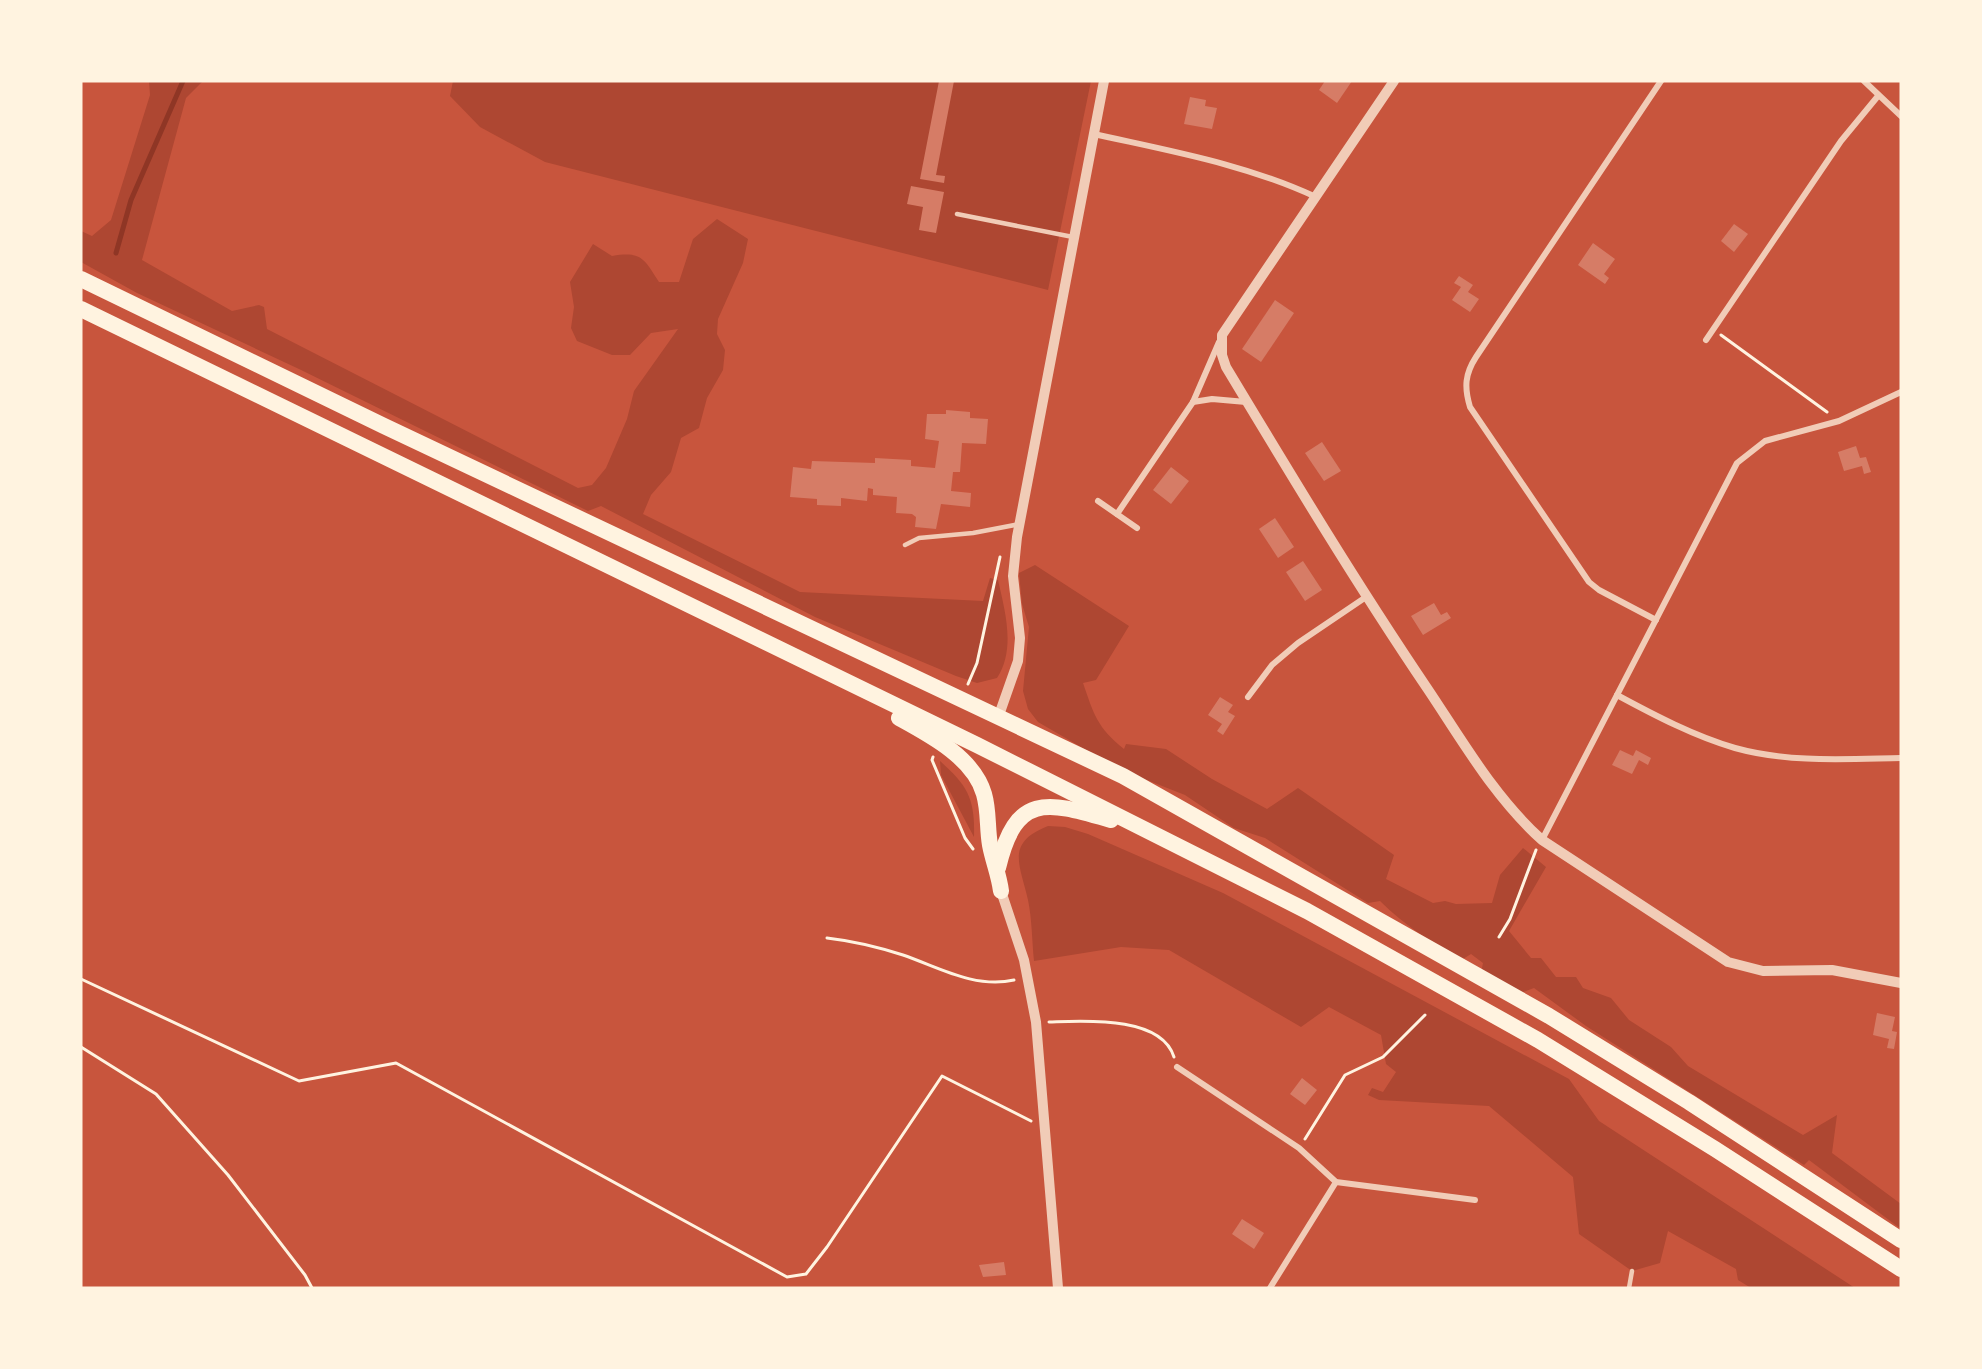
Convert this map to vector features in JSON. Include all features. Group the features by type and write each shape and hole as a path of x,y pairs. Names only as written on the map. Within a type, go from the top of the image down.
{"highway":[{"path":"81,279 426,446 999,715 1123,776 1549,1016 1689,1102 1901,1240"},
{"path":"81,309 1152,831 1307,911 1538,1041 1715,1149 1901,1269"},
{"path":"784,652 909,723 965,764 984,792 990,845 998,868 1001,891"},
{"path":"998,868 1004,844 1012,827 1021,816 1037,808 1073,809 1152,831"}],"street":[{"path":"999,715 1018,661 1020,638 1013,576 1020,524 1104,81"},
{"path":"1117,514 1193,402 1222,336 1248,293 1394,81"},
{"path":"1656,620 1599,590 1589,582 1470,407 1465,382 1472,363 1661,81"},
{"path":"1864,81 1901,116"},
{"path":"1706,340 1835,150 1878,96"},
{"path":"1094,134 1240,167 1281,180 1316,197"},
{"path":"1222,336 1222,355 1226,367 1366,597 1492,783 1522,822 1542,840 1728,962 1763,971 1832,970 1901,983"},
{"path":"1542,840 1737,463 1765,441 1839,421 1901,392"},
{"path":"1193,402 1212,399 1247,402"},
{"path":"1098,501 1137,528"},
{"path":"1248,697 1272,665 1298,643 1366,597"},
{"path":"1617,695 1669,722 1746,750 1810,759 1901,758"},
{"path":"1001,891 1027,977 1036,1022 1058,1288"},
{"path":"1177,1067 1299,1148 1336,1182 1475,1200"},
{"path":"1270,1288 1336,1182"}],"lane":[{"path":"957,214 1073,237"},
{"path":"905,545 919,538 973,533 1020,524"},
{"path":"1629,1288 1632,1271"}],"path":[{"path":"1714,330 1839,421"},
{"path":"967,686 977,663 1002,548"},
{"path":"932,760 965,838"},
{"path":"1499,937 1510,919 1542,840"},
{"path":"827,938 872,945 949,974 982,981 1006,982 1027,977"},
{"path":"81,979 299,1081 396,1063 787,1277 806,1274 827,1247 942,1076 1045,1128"},
{"path":"1299,1148 1345,1075 1383,1057 1425,1015"},
{"path":"1036,1022 1131,1024 1156,1037 1172,1051 1177,1067"},
{"path":"81,1047 156,1094 228,1175 305,1275 312,1288"}],"shaded area":[{"path":"149,81 203,81 186,98 142,260 232,311 259,305 264,307 267,329 578,488 592,485 606,468 627,419 634,391 678,329 651,333 630,355 612,355 577,341 571,328 574,307 570,282 593,244 612,256 630,255 641,258 659,282 679,282 693,239 717,219 748,239 743,263 718,319 717,334 725,350 723,370 707,398 699,428 681,438 671,472 651,495 643,514 800,592 983,601 990,578 998,580 1006,617 1008,642 1003,667 997,678 977,683 956,676 815,617 601,506 588,511 299,369 137,293 81,262 81,231 92,236 111,220 150,95"},
{"path":"453,81 1091,81 1048,290 545,162 480,127 450,96"},
{"path":"1035,565 1129,626 1096,680 1083,683 1090,704 1102,727 1124,749 1126,744 1166,749 1212,779 1267,809 1298,788 1394,855 1386,879 1433,903 1445,901 1456,904 1492,903 1500,875 1523,848 1546,867 1509,931 1531,958 1541,958 1556,977 1576,977 1583,988 1611,998 1629,1020 1671,1047 1688,1066 1803,1135 1837,1115 1832,1153 1901,1204 1901,1229 1809,1160 1804,1165 1586,1026 1534,988 1521,993 1481,973 1483,963 1471,954 1463,959 1440,947 1409,926 1380,901 1368,903 1265,838 1234,828 1185,795 1119,769 1038,722 1028,709 1023,691 1029,627 1022,604 1019,573"},
{"path":"940,761 957,778 968,794 973,813 974,837 941,775"},
{"path":"1048,826 1065,827 1088,834 1223,893 1569,1079 1599,1121 1855,1288 1751,1288 1738,1280 1736,1269 1668,1231 1660,1263 1632,1271 1579,1234 1573,1177 1489,1106 1379,1100 1368,1095 1372,1088 1383,1092 1396,1072 1386,1064 1381,1035 1329,1007 1301,1027 1169,950 1121,947 1034,961 1029,907 1019,856 1026,840"}],"building":[{"path":"939,81 954,81 936,175 945,176 944,183 920,179"},
{"path":"1325,81 1352,81 1337,103 1319,90"},
{"path":"1190,97 1206,100 1205,106 1217,108 1212,129 1184,124"},
{"path":"911,186 944,192 936,233 919,230 923,207 907,204"},
{"path":"1734,224 1748,234 1734,252 1721,241"},
{"path":"1593,243 1615,259 1604,274 1609,278 1605,284 1578,265"},
{"path":"1459,276 1473,285 1468,292 1479,299 1470,312 1452,300 1461,287 1454,283"},
{"path":"1275,300 1294,313 1261,362 1242,349"},
{"path":"946,410 970,412 970,418 988,419 986,444 962,443 960,472 953,472 951,491 971,493 970,507 941,504 936,529 915,527 916,517 912,514 896,513 897,497 873,495 873,489 868,488 867,501 841,498 841,506 817,505 817,499 790,497 793,467 811,469 812,461 875,463 875,458 911,460 911,466 935,468 939,441 925,439 927,414 946,414"},
{"path":"1322,442 1341,471 1324,481 1305,453"},
{"path":"1856,446 1860,458 1866,457 1871,472 1864,474 1862,466 1844,471 1838,452"},
{"path":"1171,467 1189,481 1171,504 1153,490"},
{"path":"1275,518 1294,547 1278,558 1259,529"},
{"path":"1303,561 1322,590 1305,601 1286,572"},
{"path":"1434,603 1441,615 1447,612 1451,618 1423,635 1411,616"},
{"path":"1220,697 1233,705 1228,712 1235,716 1223,735 1217,731 1222,724 1208,715"},
{"path":"1620,750 1633,756 1636,750 1651,758 1648,765 1639,760 1632,774 1612,765"},
{"path":"1877,1013 1895,1017 1892,1031 1897,1032 1894,1049 1887,1048 1889,1039 1873,1035"},
{"path":"1302,1078 1317,1090 1305,1105 1290,1094"},
{"path":"1242,1219 1264,1233 1254,1249 1232,1234"},
{"path":"1004,1262 1006,1275 983,1277 979,1265"}],"waterway":[{"path":"116,253 131,200 183,81"}]}
